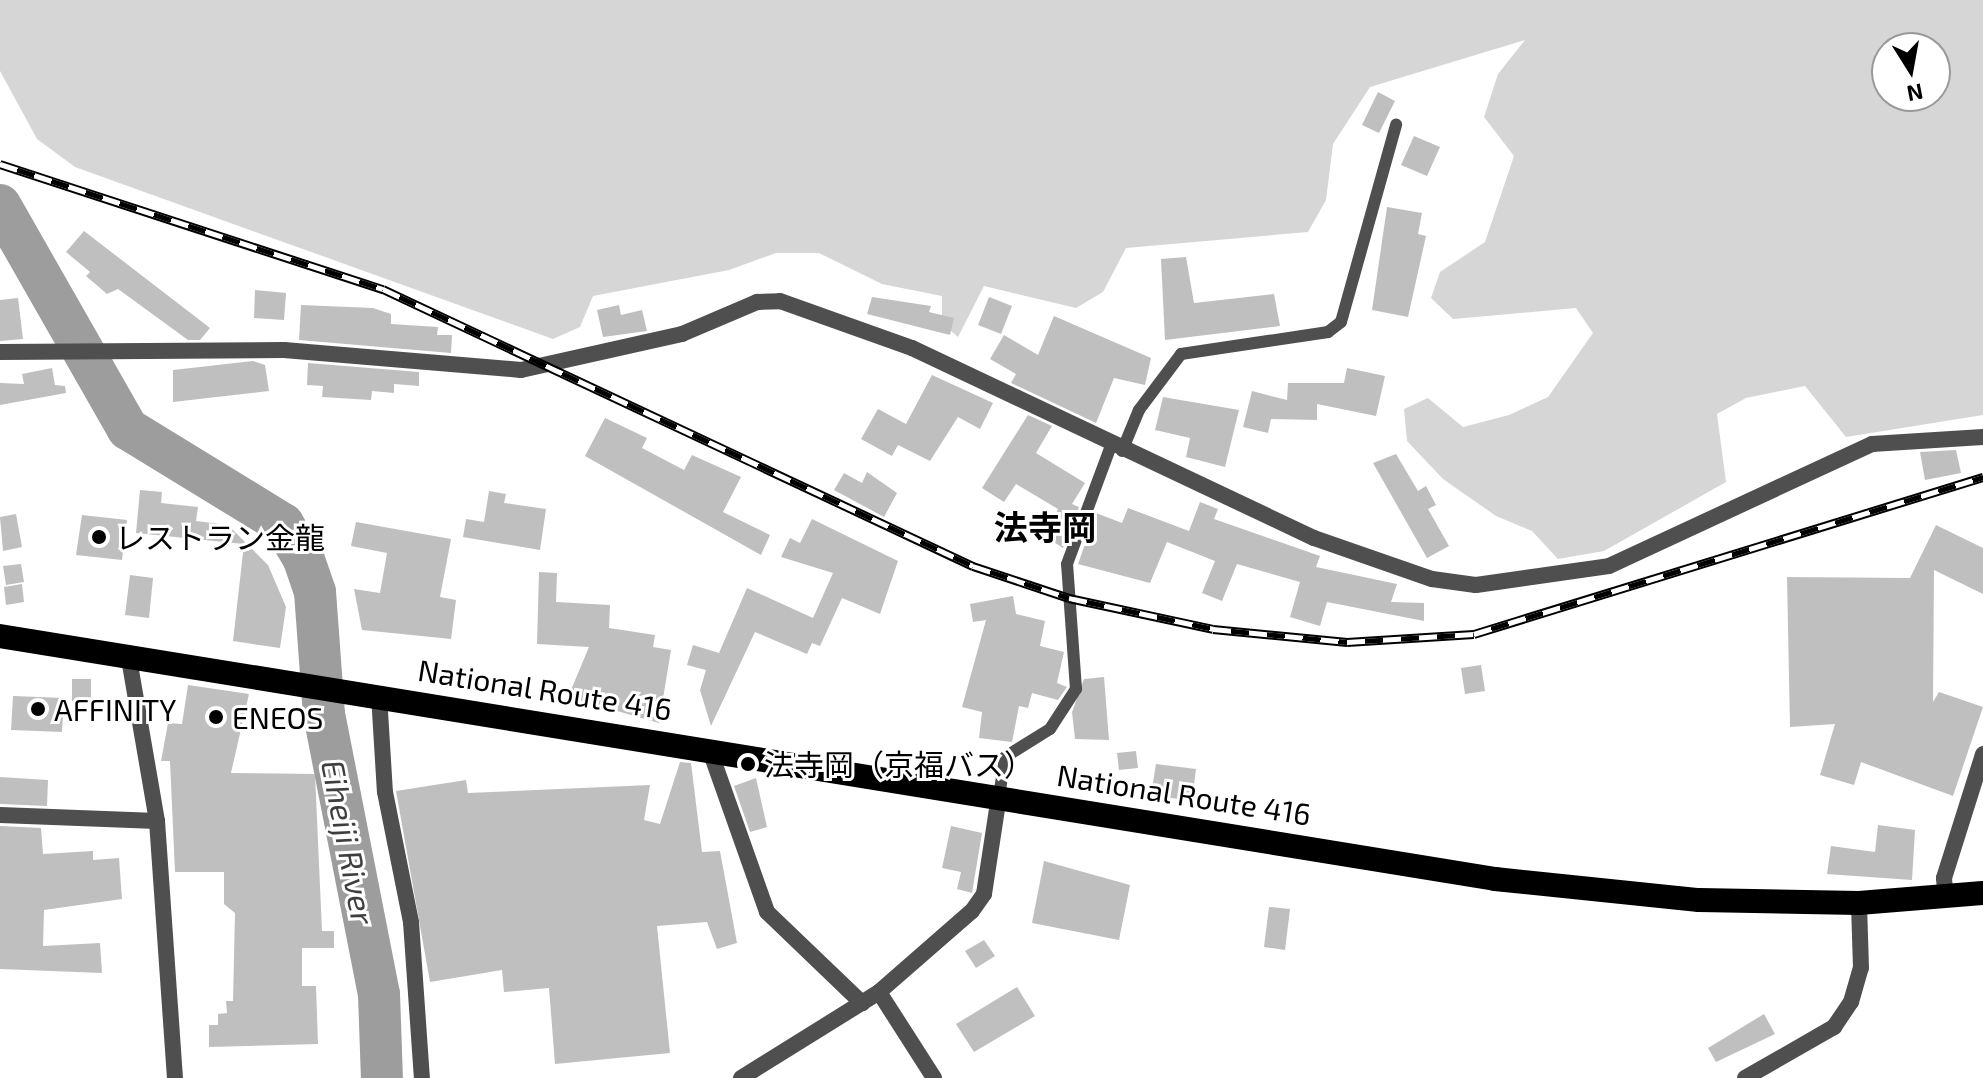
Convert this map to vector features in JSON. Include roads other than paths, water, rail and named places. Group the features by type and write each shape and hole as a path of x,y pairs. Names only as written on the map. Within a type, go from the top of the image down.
{"highway":[{"name":"National Route 416","path":"0,636 283,678 1495,879 1699,900 1859,903 1983,893"}],"street":[{"path":"0,352 284,350 521,370 682,334 757,302 780,301 912,348 1116,449 1314,538 1432,579 1476,585 1609,566 1872,444 1983,437"},
{"path":"128,653 157,821 175,1078"},
{"path":"368,693 411,922 422,1078"},
{"path":"709,748 767,912 862,1003"},
{"path":"1946,898 1944,878 1983,754"},
{"path":"741,1078 879,992 984,894 999,796"},
{"path":"0,815 157,821"},
{"path":"1745,1078 1822,1036 1851,1002 1861,968 1859,903"},
{"path":"879,992 934,1078"}],"lane":[{"path":"999,796 1005,757 1050,729 1076,689 1067,564 1116,449 1139,410 1181,354 1328,332 1341,322 1396,125"}],"waterway":[{"name":"Eiheiji River","path":"0,205 128,429 283,524 303,557 315,592 324,714 379,994 382,1078"}],"railway":[{"path":"0,164 383,289 973,566 1069,598 1213,629 1347,642 1474,634 1983,477"}],"place":[{"name":"レストラン金龍","path":"99,537"},
{"name":"AFFINITY","path":"38,709"},
{"name":"ENEOS","path":"216,717"},
{"name":"法寺岡（京福バス）","path":"748,764"}],"district":[{"name":"法寺岡","path":"1045,527"}]}
